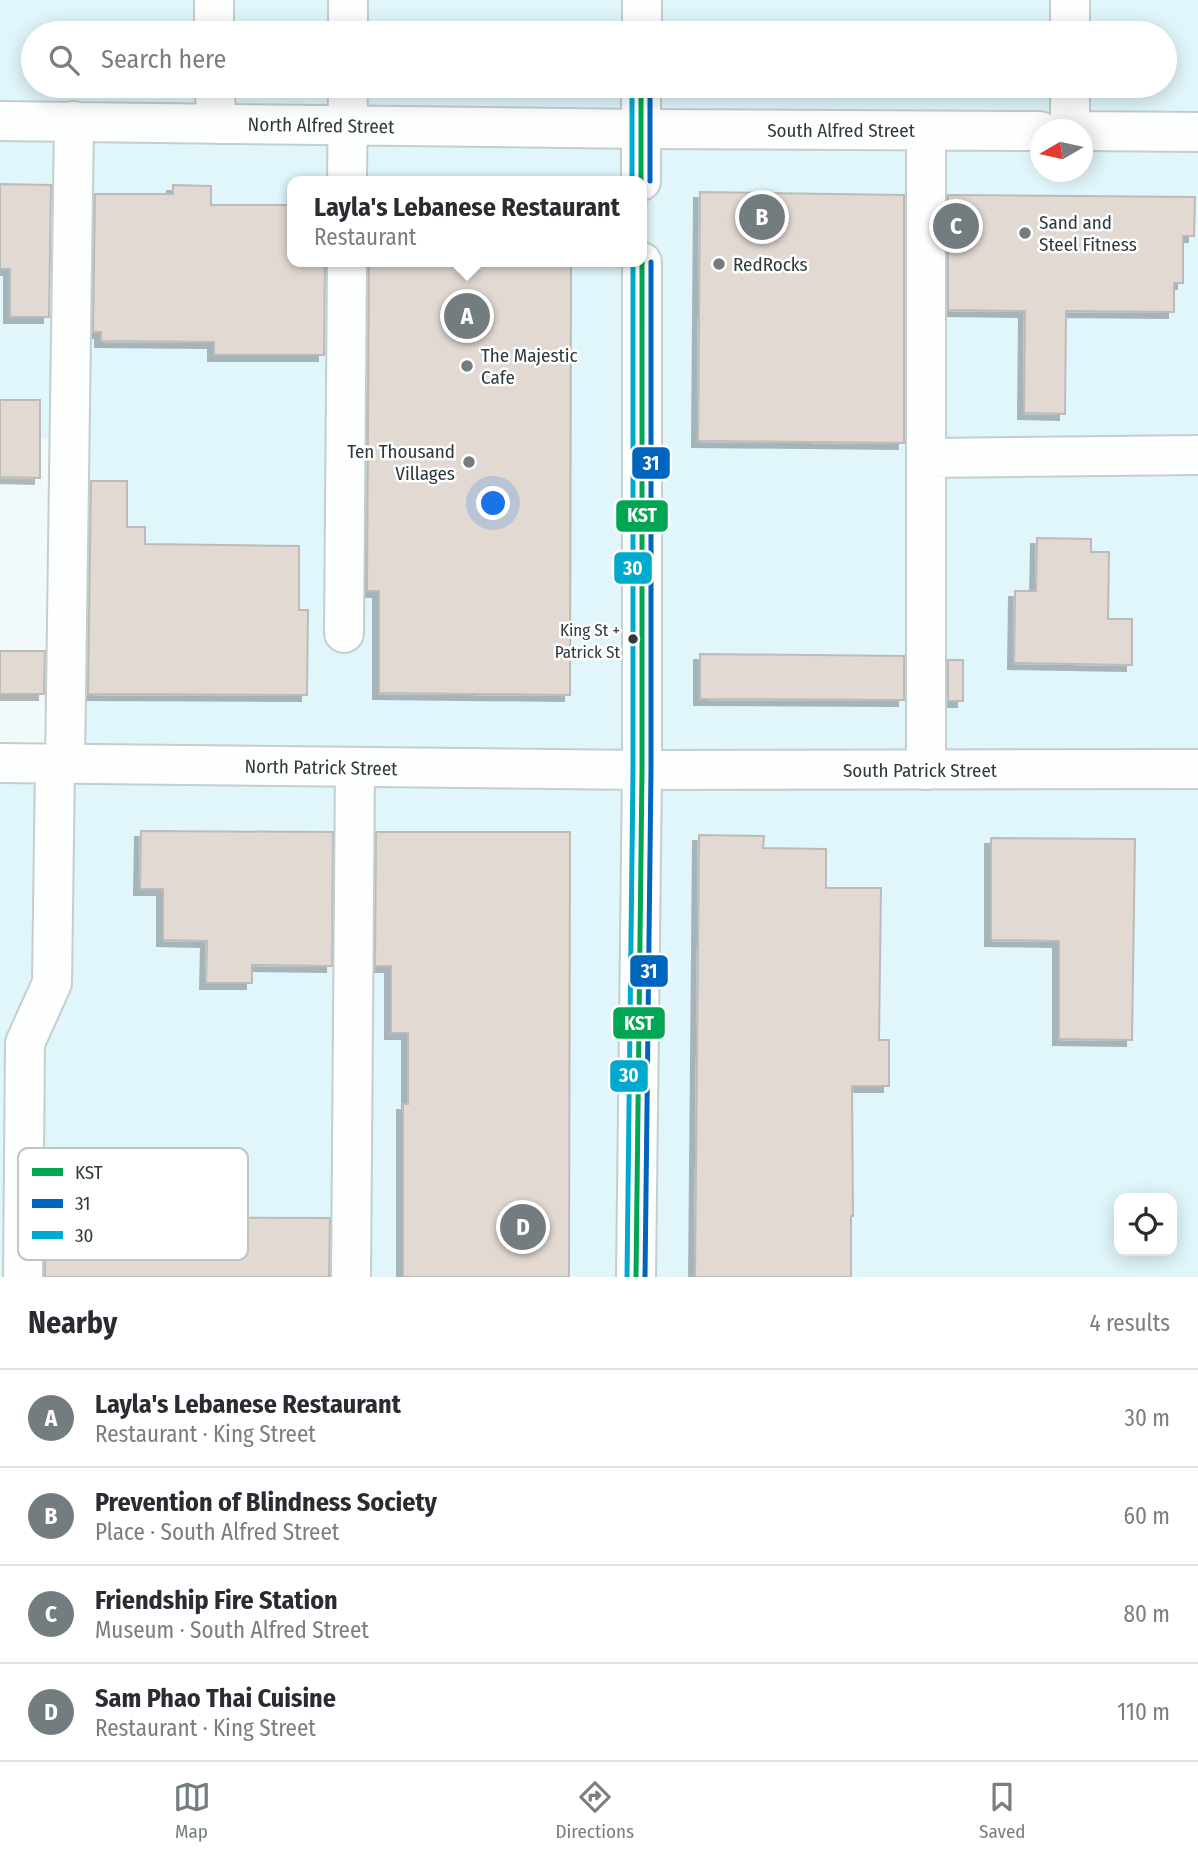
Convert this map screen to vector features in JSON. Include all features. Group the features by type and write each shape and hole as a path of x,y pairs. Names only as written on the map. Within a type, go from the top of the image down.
{"main road":[{"path":"214,0 214,21"},
{"path":"348,0 348,21"},
{"path":"642,0 642,21"},
{"path":"1070,0 1070,21"},
{"path":"215,98 216,124"},
{"path":"347,176 348,98"},
{"path":"641,98 641,176"},
{"path":"1070,98 1070,119"},
{"name":"North Alfred Street","path":"0,121 641,129"},
{"path":"18,1254 12,1226 25,1043 52,983 60,764 74,121"},
{"name":"South Alfred Street","path":"641,129 1030,131"},
{"path":"926,131 926,770"},
{"path":"1093,131 1198,132"},
{"path":"344,634 347,267"},
{"path":"636,1277 642,770 642,267"},
{"path":"926,458 1198,454"},
{"name":"North Patrick Street","path":"0,763 642,770"},
{"path":"351,1277 355,767"},
{"name":"South Patrick Street","path":"642,770 1198,769"}],"shaded area":[{"path":"0,0 1198,0 1198,1277 0,1277 0,764 58,764 60,439 0,439"}],"building":[{"path":"0,184 51,185 49,317 10,317 10,269 0,269"},
{"path":"173,185 211,186 211,205 287,205 287,267 325,267 324,355 214,355 214,342 101,341 101,332 93,332 95,194 173,194"},
{"path":"700,192 904,195 904,443 698,441"},
{"path":"948,195 1195,197 1194,236 1183,236 1183,283 1174,283 1174,312 1066,311 1065,414 1024,413 1025,311 948,310"},
{"path":"369,267 571,267 570,695 379,693 379,591 367,591"},
{"path":"0,400 40,400 40,478 0,477"},
{"path":"91,481 127,481 127,527 145,527 145,544 299,546 299,610 308,610 307,695 88,694"},
{"path":"1037,538 1091,539 1091,552 1109,552 1108,619 1132,619 1132,665 1014,663 1015,591 1036,591"},
{"path":"0,651 45,651 44,694 0,694"},
{"path":"700,654 904,656 904,700 700,699"},
{"path":"948,660 963,660 963,701 948,701"},
{"path":"141,831 333,832 332,966 252,965 252,983 206,983 207,941 163,940 163,889 140,889"},
{"path":"376,832 570,832 569,1277 403,1277 403,1104 408,1104 408,1033 391,1033 391,966 375,966"},
{"path":"699,835 764,836 763,848 826,849 826,888 881,888 879,1040 889,1040 889,1086 852,1086 851,1277 695,1277"},
{"path":"991,838 1135,839 1132,1040 1059,1039 1059,941 991,940"},
{"path":"248,1218 330,1218 329,1277 45,1277 45,1260 248,1260"}],"transit line":[{"name":"30","path":"632,98 632,176"},
{"name":"KST","path":"641,98 641,176"},
{"name":"31","path":"650,98 650,181"},
{"name":"31","path":"645,1277 651,770 651,262"},
{"name":"30","path":"627,1277 633,770 633,267"},
{"name":"KST","path":"636,1277 642,770 642,267"}],"place":[{"name":"Prevention of Blindness Society","path":"762,217"},
{"name":"Friendship Fire Station","path":"956,226"},
{"name":"Sand and Steel Fitness","path":"1025,233"},
{"name":"RedRocks","path":"719,264"},
{"name":"Layla's Lebanese Restaurant","path":"467,316"},
{"name":"The Majestic Cafe","path":"467,366"},
{"name":"Ten Thousand Villages","path":"469,462"},
{"name":"King St + Patrick St","path":"633,639"},
{"name":"Sam Phao Thai Cuisine","path":"523,1227"}]}
